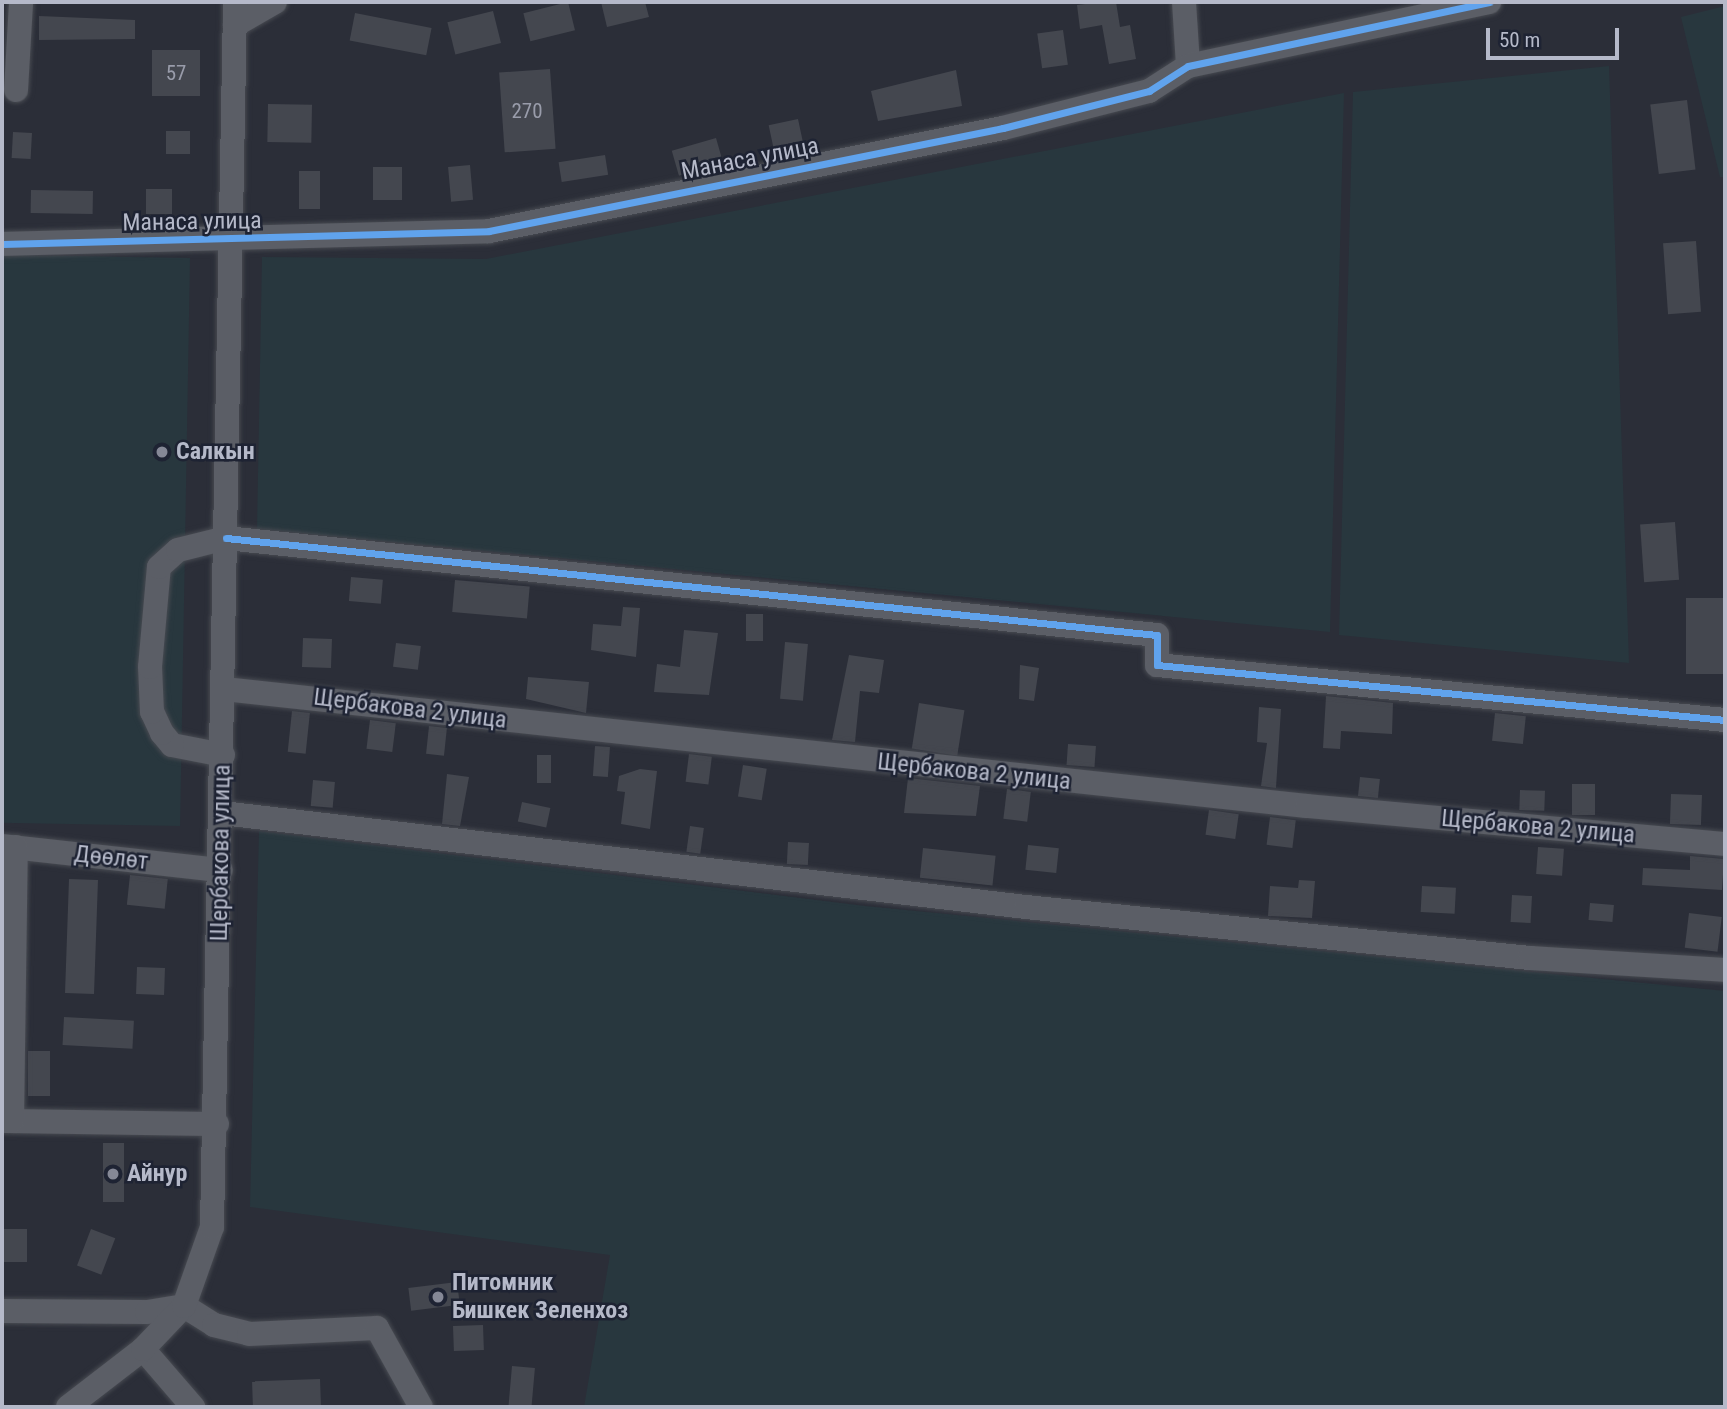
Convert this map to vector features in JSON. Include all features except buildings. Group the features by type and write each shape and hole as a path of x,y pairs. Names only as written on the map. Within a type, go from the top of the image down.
{"street":[{"path":"16,90 21,2"},
{"path":"235,14 275,2"},
{"path":"1184,2 1188,66"},
{"name":"Манаса улица","path":"2,244 231,241 489,231 1003,128 1149,91 1188,66 1410,8 1489,2"},
{"name":"Щербакова улица","path":"68,1407 143,1349 184,1306 212,1227 217,1124 235,14"},
{"path":"223,755 172,745 162,733 152,712 150,667 159,567 178,550 226,538 1157,635 1157,665 1725,720"},
{"name":"Щербакова 2 улица","path":"224,689 1198,795 1725,844"},
{"path":"222,813 1026,907 1530,958 1725,970"},
{"path":"9,847 7,1121 217,1124"},
{"name":"Дөөлөт","path":"9,847 221,870"},
{"path":"2,1311 147,1312 184,1306 214,1325 248,1334 377,1328 421,1407"},
{"path":"143,1349 192,1407"}],"shaded area":[{"path":"1725,6 1725,177 1720,177 1681,17"},
{"path":"1609,66 1629,663 1339,635 1353,92"},
{"path":"1344,93 1330,632 257,529 262,257 486,259"},
{"path":"2,255 190,258 180,826 2,823"},
{"path":"259,831 865,906 1725,991 1725,1407 584,1407 610,1255 250,1207"}],"cycle path":[{"path":"2,244 489,231 1003,128 1149,91 1188,66 1489,2"},
{"path":"226,538 1157,635 1157,665 1725,720"}],"place":[{"name":"Салкын","path":"162,452"},
{"name":"Айнур","path":"113,1174"},
{"name":"Питомник Бишкек Зеленхоз","path":"438,1297"}]}
